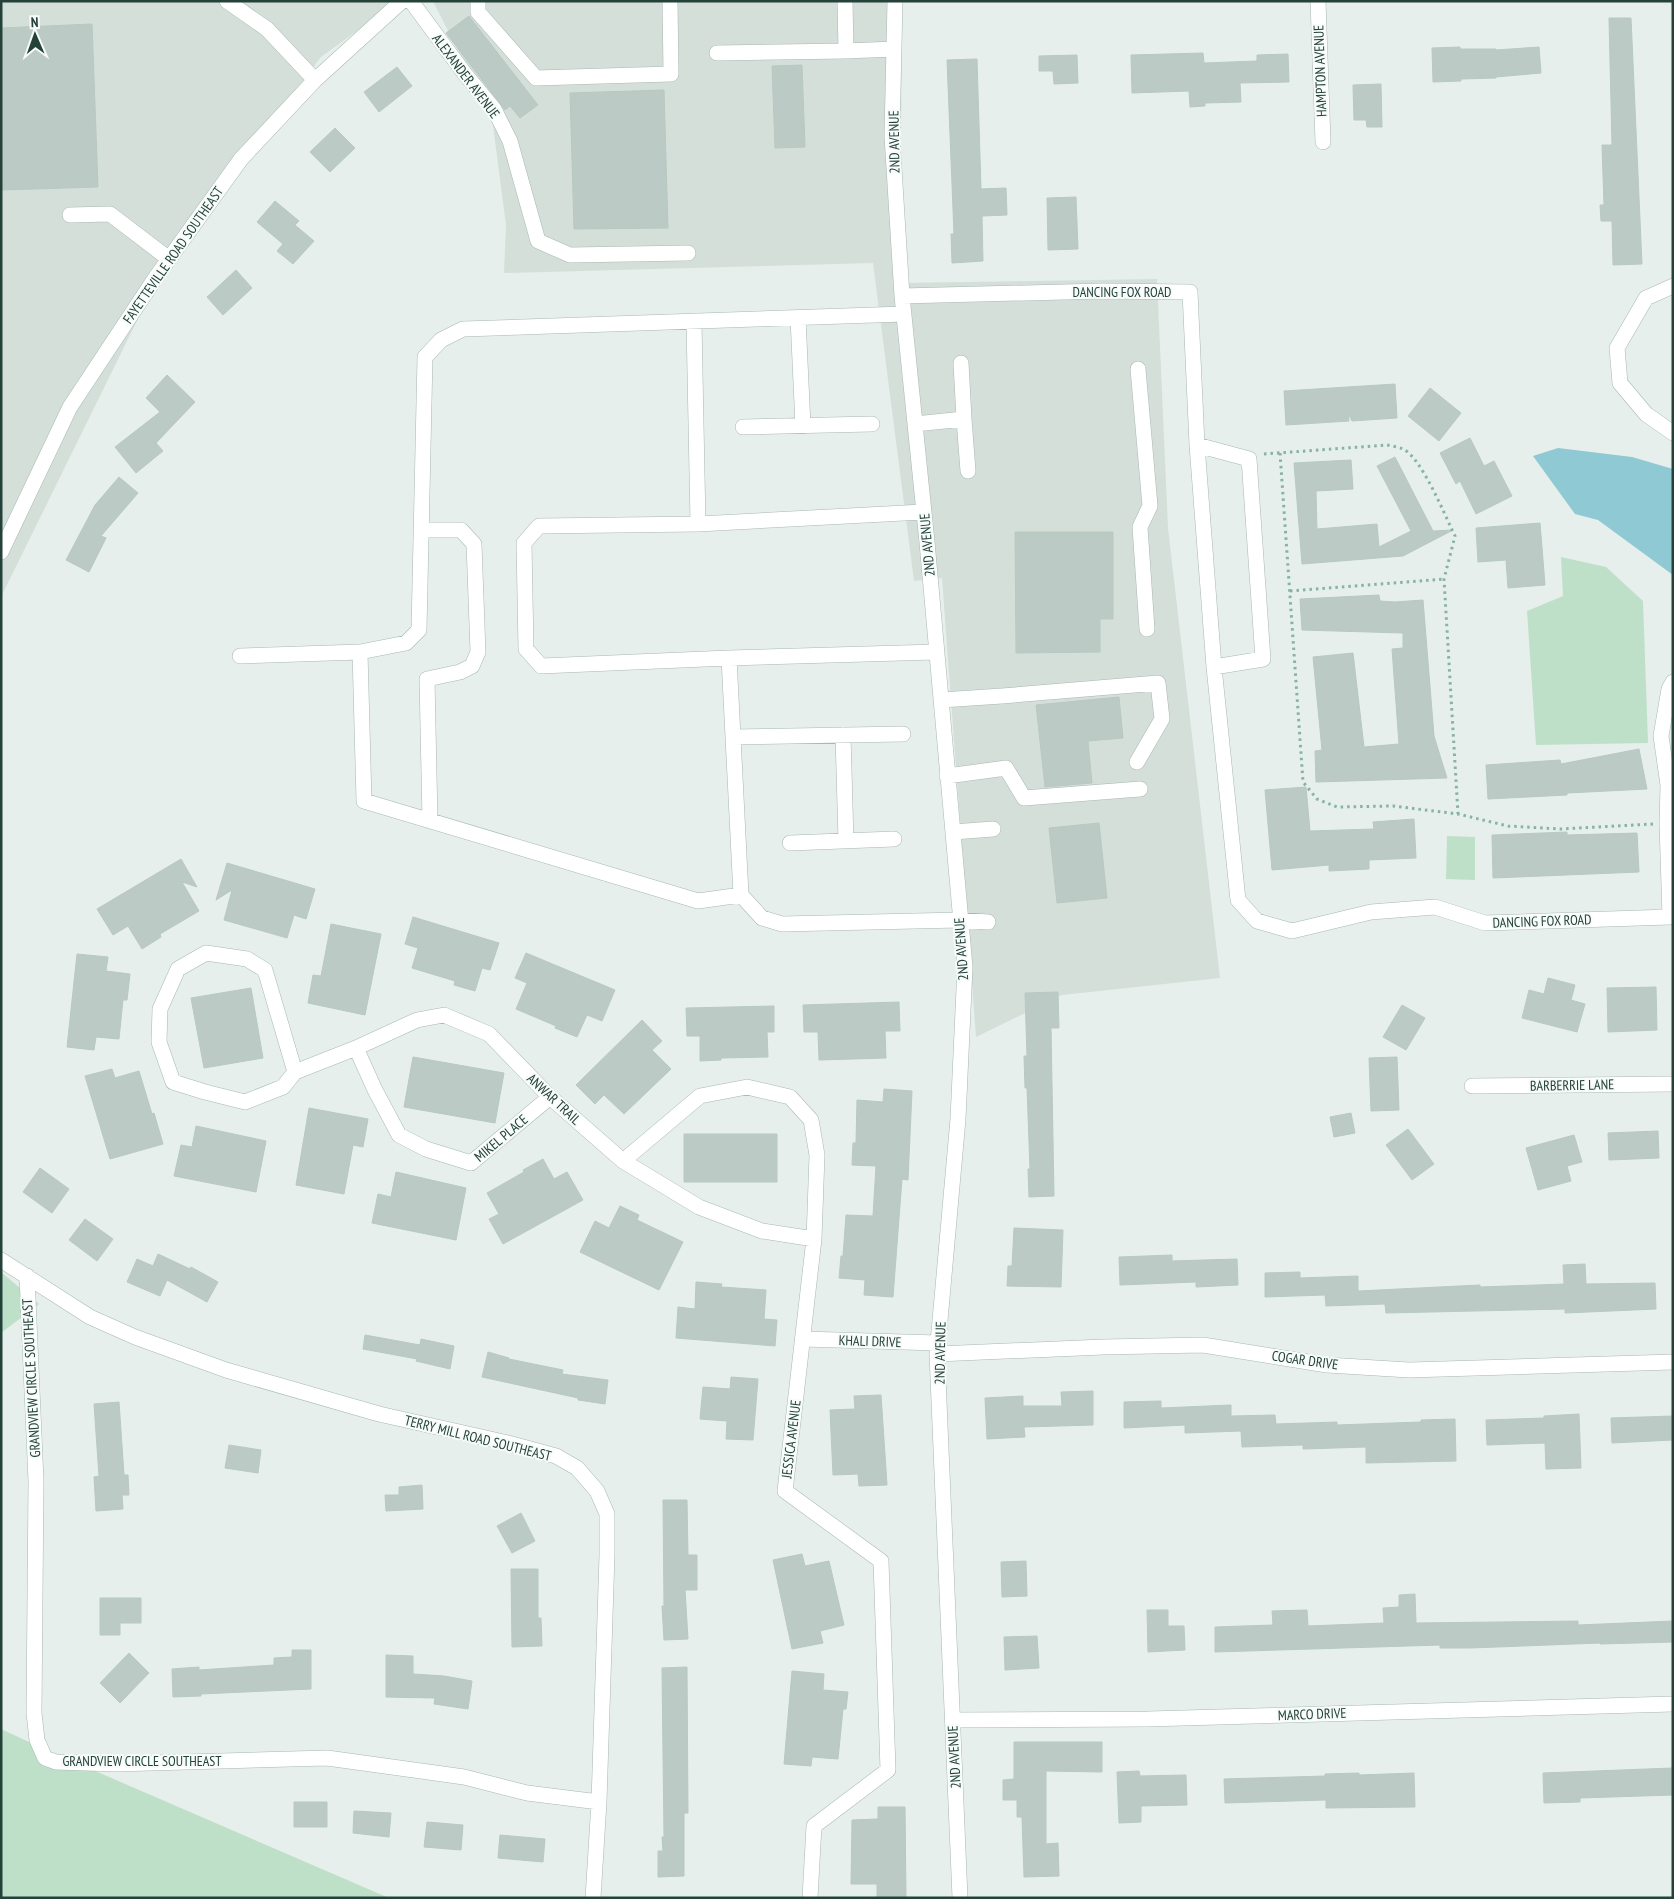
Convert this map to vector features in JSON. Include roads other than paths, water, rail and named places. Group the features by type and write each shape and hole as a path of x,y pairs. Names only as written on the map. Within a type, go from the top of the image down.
{"street":[{"path":"227,1 267,28 315,80"},
{"name":"FAYETTEVILLE ROAD SOUTHEAST","path":"1,552 70,407 169,259 241,159 315,80 402,1"},
{"name":"ALEXANDER AVENUE","path":"411,1 465,74 494,109 510,141 538,241 570,255 688,253"},
{"path":"478,1 478,12 536,78 672,74 670,1"},
{"path":"845,1 846,51"},
{"name":"2ND AVENUE","path":"895,1 892,136 902,296 965,967 958,1109 938,1348 960,1898"},
{"name":"HAMPTON AVENUE","path":"1318,1 1323,142"},
{"path":"717,53 894,49"},
{"path":"70,215 110,214 169,259"},
{"path":"1673,286 1646,298 1617,348 1620,383 1646,414 1673,433"},
{"name":"DANCING FOX ROAD","path":"902,296 1103,291 1190,292 1197,445 1214,667 1238,900 1257,921 1292,931 1371,912 1435,907 1485,923 1670,917 1667,823 1668,785 1661,736 1669,689 1673,682"},
{"path":"240,656 360,652 406,643 419,630 425,357 441,340 463,329 904,314"},
{"path":"798,318 803,426"},
{"path":"694,322 698,524"},
{"path":"961,363 968,471"},
{"path":"1138,369 1150,506 1140,527 1147,629"},
{"path":"915,424 964,419"},
{"path":"743,427 872,424"},
{"path":"1197,445 1249,459 1263,659 1214,667"},
{"path":"923,512 698,524 539,526 524,543 526,649 541,666 936,652"},
{"path":"421,530 462,530 474,544 478,652 472,666 460,672 427,679 430,821"},
{"path":"360,652 364,801 698,901 741,895"},
{"path":"729,658 741,895 762,918 782,924 960,920 988,922"},
{"path":"941,700 1158,683 1162,719 1137,762"},
{"path":"734,737 903,734"},
{"path":"843,735 846,841"},
{"path":"948,776 1006,768 1024,798 1140,789"},
{"path":"952,832 993,829"},
{"path":"790,843 894,840"},
{"name":"ANWAR TRAIL","path":"295,1072 265,970 247,959 206,953 178,969 160,1009 159,1042 173,1082 245,1102 283,1087 295,1072 356,1048 417,1020 444,1015 490,1034 550,1097 623,1161 698,1207 762,1231 814,1239"},
{"name":"MIKEL PLACE","path":"356,1048 375,1090 400,1135 426,1149 471,1163 550,1097"},
{"name":"BARBERRIE LANE","path":"1472,1086 1673,1084"},
{"name":"JESSICA AVENUE","path":"623,1161 700,1096 747,1087 790,1097 811,1120 817,1155 814,1239 784,1491 881,1561 888,1770 814,1826 810,1898"},
{"name":"TERRY MILL ROAD SOUTHEAST","path":"1,1260 90,1317 135,1337 226,1370 380,1414 508,1443 556,1456 577,1468 597,1490 606,1514 607,1555 599,1802 593,1898"},
{"name":"GRANDVIEW CIRCLE SOUTHEAST","path":"27,1276 36,1481 34,1713 37,1740 45,1758 56,1762 116,1764 327,1758 464,1778 527,1793 599,1802"},
{"name":"KHALI DRIVE","path":"803,1339 938,1348"},
{"name":"COGAR DRIVE","path":"938,1348 1203,1345 1327,1365 1409,1370 1673,1362"},
{"name":"MARCO DRIVE","path":"952,1720 1148,1719 1673,1704"}],"water":[{"path":"1558,448 1632,457 1673,469 1673,575 1598,520 1575,514 1533,456"}]}
